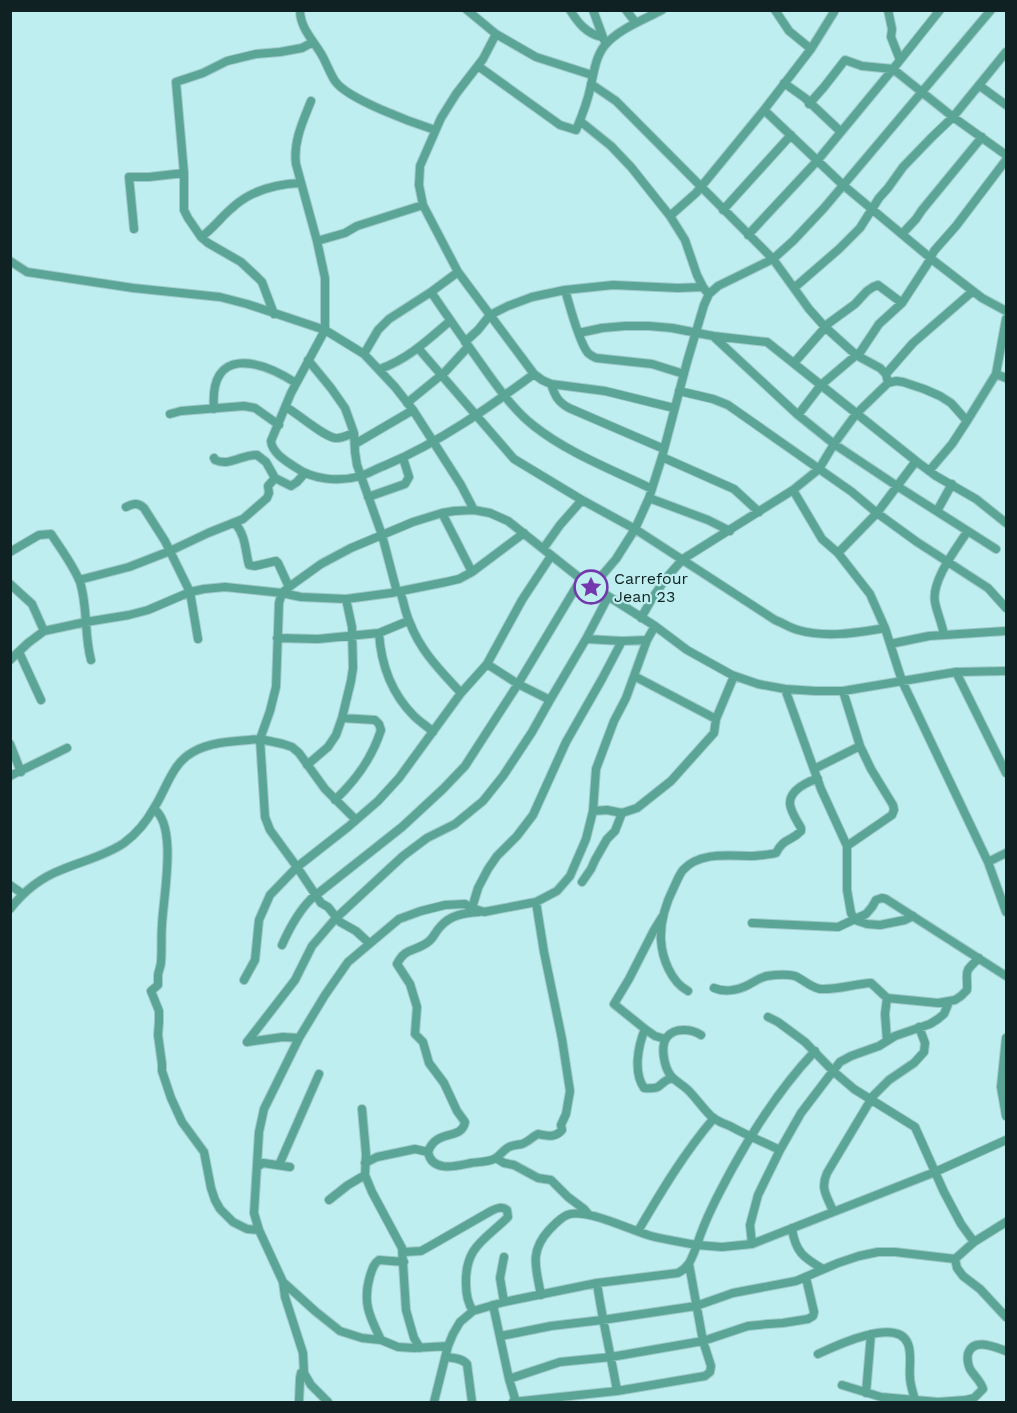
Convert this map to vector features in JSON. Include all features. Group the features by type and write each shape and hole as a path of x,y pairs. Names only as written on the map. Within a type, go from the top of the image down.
{"street":[{"path":"300,10 302,23 327,63 334,80 347,92 409,121 435,130"},
{"path":"467,10 496,34 536,57 591,80 616,101 773,259 825,327 856,355 880,368 887,378 940,396 951,403 968,421"},
{"path":"570,10 591,34 604,41"},
{"path":"478,66 560,125 576,130 604,41 593,10"},
{"path":"626,10 636,23"},
{"path":"604,41 662,10"},
{"path":"775,10 789,31 811,49"},
{"path":"888,10 892,29 891,37 900,60"},
{"path":"748,235 817,161 940,10"},
{"path":"592,587 616,559 635,529 649,498 695,332 709,294 718,286 773,259 793,241 991,10"},
{"path":"670,216 696,193 764,110 811,49 834,12"},
{"path":"496,34 478,66 456,94 435,130 420,166 419,185 423,205 458,272 534,374 551,384 605,391 675,408"},
{"path":"274,314 262,282 241,262 201,237 184,210 184,173 176,82 227,61 256,54 302,48 314,42"},
{"path":"794,288 853,236 903,167 953,117 1006,52"},
{"path":"810,104 845,60 862,66 893,69 953,117 1006,155"},
{"path":"784,84 805,98 840,131"},
{"path":"980,86 1006,105"},
{"path":"311,101 301,125 295,152 325,278 326,330 296,383 271,441 273,448 304,474 334,479 361,476 433,442 534,374"},
{"path":"764,110 843,185 930,258 982,298 1006,311"},
{"path":"580,121 611,146 631,167 670,216 685,240 703,287 709,294"},
{"path":"723,210 791,135"},
{"path":"902,234 982,137"},
{"path":"798,415 821,385 861,351 879,324 902,303 934,250 956,226 1006,160"},
{"path":"134,229 129,177 184,173"},
{"path":"201,237 245,198 260,191 301,183"},
{"path":"317,241 423,205"},
{"path":"10,261 27,272 133,288 220,297 326,330 364,354 380,369 410,406 474,510"},
{"path":"364,354 378,330 389,319 458,272"},
{"path":"355,444 410,406 441,376 490,315 508,306 532,297 566,290 613,285 703,287"},
{"path":"794,363 825,327 876,285 902,303"},
{"path":"566,290 570,309 589,354 596,358 652,364 684,374"},
{"path":"641,618 683,559 793,490 819,469 856,414 887,378 912,343 973,291"},
{"path":"431,292 504,396 518,412 534,426 572,451 652,489"},
{"path":"929,471 968,421 996,374 1006,319"},
{"path":"380,369 395,364 450,321"},
{"path":"579,333 602,328 649,326 767,342 929,471 976,498 1006,523"},
{"path":"713,336 798,415 834,444 996,549"},
{"path":"418,348 514,459 635,529 776,620 797,630 821,633 849,634 885,628"},
{"path":"308,360 345,408 354,433 356,459 361,476 408,621 428,657 461,693"},
{"path":"214,409 215,384 220,372 235,364 246,363 261,366 296,383"},
{"path":"996,374 1006,378"},
{"path":"551,384 560,403 568,408 734,489 759,512"},
{"path":"679,391 728,405 852,492 917,542 988,588 1006,608"},
{"path":"170,414 235,406 251,407 279,425"},
{"path":"286,407 334,438 354,433"},
{"path":"214,458 223,463 229,463 246,455 257,455 266,462 275,478 291,486 304,474"},
{"path":"368,497 405,484 409,477 403,458"},
{"path":"838,553 877,513 916,461"},
{"path":"79,580 129,567 235,523 251,514 267,498 268,486 275,478"},
{"path":"937,511 952,484"},
{"path":"793,490 822,539 838,553 870,594 885,628 902,681 987,862 1006,912"},
{"path":"649,498 708,520 730,531"},
{"path":"543,549 582,500"},
{"path":"126,507 140,504 170,551 190,592 198,639"},
{"path":"369,943 336,918 321,903 270,830 264,818 260,740 276,687 279,603 282,593 321,564 351,548 442,513 474,510 490,513 508,521 592,587 655,626 687,650 734,676 758,684 785,689 843,691 956,672 1006,671"},
{"path":"442,513 472,572"},
{"path":"235,523 245,540 249,565 255,566 276,561 289,587"},
{"path":"944,635 935,601 937,583 967,532"},
{"path":"41,700 13,655 44,631 129,615 204,589 225,587 301,597 346,599 446,582 459,579 472,572 524,533"},
{"path":"10,552 39,535 51,534 79,580 91,660"},
{"path":"244,980 255,960 259,920 270,895 297,867 378,801 399,778 461,693 487,664 522,600 551,556"},
{"path":"282,945 297,916 316,894 402,827 465,766 518,684 581,579"},
{"path":"10,584 32,604 44,631"},
{"path":"299,1038 283,1037 247,1042 295,980 312,946 336,918 403,856 427,838 455,824 483,801 503,776 532,732 608,597"},
{"path":"307,765 328,747 336,735 342,718 353,668 352,627 346,599"},
{"path":"277,638 318,639 379,633 408,621"},
{"path":"536,902 570,1091 566,1114 561,1125 562,1131 550,1137 538,1134 523,1143 511,1146 496,1158 486,1161 448,1167 439,1165 428,1156 432,1143 442,1136 462,1130 465,1122 457,1111 444,1083 429,1063 423,1042 415,1034 417,1007 410,984 397,964 402,955 431,940 441,925 461,913 493,911 536,902 557,891 570,876 586,839 593,811 596,769 647,640 655,626"},
{"path":"890,644 929,636 1006,631"},
{"path":"379,633 383,660 391,683 414,716 433,732"},
{"path":"586,639 647,640"},
{"path":"472,908 478,888 488,869 533,815 566,742 622,640"},
{"path":"487,664 518,684 550,700"},
{"path":"956,672 1006,773"},
{"path":"634,676 716,719"},
{"path":"593,811 607,810 622,813 637,808 671,781 714,733 716,719 734,676"},
{"path":"785,689 814,769 847,846 846,890 851,913 855,920 880,925 914,916"},
{"path":"843,691 860,747 894,810 892,815 847,846"},
{"path":"335,800 352,784 366,765 377,744 381,730 375,720 342,718"},
{"path":"10,909 23,894 52,874 124,843 154,809 177,766 191,753 218,744 260,740 292,747 325,789 356,820"},
{"path":"10,744 21,772"},
{"path":"814,769 860,747"},
{"path":"10,776 67,748"},
{"path":"665,1039 645,1029 614,1004 662,917 669,896 681,873 691,864 709,857 742,857 776,853 782,843 801,831 790,807 790,797 805,783 818,779"},
{"path":"154,809 159,812 166,833 168,850 161,927 161,965 158,985 151,991 159,1011 158,1035 163,1050 162,1071 182,1122 204,1152 211,1188 220,1209 239,1225 247,1229 259,1230"},
{"path":"582,882 607,839 615,831 622,813"},
{"path":"987,862 1006,853"},
{"path":"10,885 23,894"},
{"path":"752,923 838,927 866,914 876,900 882,898 914,916 1006,976"},
{"path":"328,1402 311,1385 304,1373 303,1353 285,1297 283,1282 259,1230 254,1213 259,1132 264,1108 299,1038 325,995 348,962 369,943 399,919 421,911 446,905 465,904 484,912"},
{"path":"662,917 662,946 666,961 679,984 688,991"},
{"path":"714,988 721,991 728,990 744,987 767,976 793,975 813,988 852,987 871,983 887,998 949,1002 962,996 967,990 968,969 979,958"},
{"path":"887,998 885,1014 887,1041"},
{"path":"752,1244 750,1226 758,1195 801,1113 840,1062 895,1036 930,1024 944,1014 949,1002"},
{"path":"768,1017 793,1032 854,1089 915,1127 961,1224 974,1242"},
{"path":"833,1210 823,1188 824,1181 871,1100 881,1088 914,1063 924,1052 925,1043 919,1027"},
{"path":"645,1029 638,1057 638,1069 643,1087 658,1088 663,1081 672,1078"},
{"path":"701,1035 682,1030 665,1039 664,1064 672,1078 687,1089 714,1118 780,1150"},
{"path":"1006,1038 1004,1085 1006,1116"},
{"path":"434,1402 453,1334 460,1322 473,1311 504,1302 597,1283 678,1273 684,1270 689,1264 721,1189 750,1137 766,1112 814,1051"},
{"path":"279,1165 319,1074"},
{"path":"362,1109 365,1175 404,1252 406,1310 414,1338 420,1348"},
{"path":"638,1231 696,1139 714,1118"},
{"path":"541,1295 537,1272 537,1249 539,1243 566,1215 589,1215 650,1236 697,1245 722,1247 752,1244 833,1210 935,1172 1006,1140"},
{"path":"365,1163 377,1157 415,1149 428,1152"},
{"path":"496,1158 538,1178 551,1180 589,1215"},
{"path":"257,1167 263,1163 290,1167"},
{"path":"329,1200 365,1175"},
{"path":"404,1252 417,1251 430,1246 491,1211 499,1208 507,1210 508,1218 482,1239 468,1262 467,1301 473,1311"},
{"path":"501,1336 551,1326 696,1306 733,1293 806,1278 859,1256 878,1252 955,1258 974,1242 1006,1222"},
{"path":"792,1228 793,1236 802,1255 823,1269"},
{"path":"504,1257 500,1278 504,1302"},
{"path":"955,1258 957,1268 963,1276 980,1288 1006,1317"},
{"path":"381,1341 368,1310 366,1294 369,1281 374,1265 379,1260 404,1262"},
{"path":"493,1305 515,1402 617,1391 705,1376 711,1366 703,1341 689,1264"},
{"path":"509,1379 560,1362 611,1357 703,1341 748,1326 808,1319 813,1316 814,1312 806,1278"},
{"path":"283,1282 340,1330 398,1347 448,1346"},
{"path":"597,1283 602,1320 617,1391"},
{"path":"818,1354 871,1334 897,1333 908,1344 911,1386 915,1400"},
{"path":"866,1393 871,1334"},
{"path":"842,1385 881,1397 938,1402 966,1400 975,1398 983,1389 969,1368 968,1353 972,1348 976,1344 981,1344 1006,1351"},
{"path":"446,1357 459,1359 467,1364 472,1402"},
{"path":"299,1402 300,1378 301,1373 304,1373"}],"place":[{"name":"Carrefour Jean 23","path":"591,587"}]}
